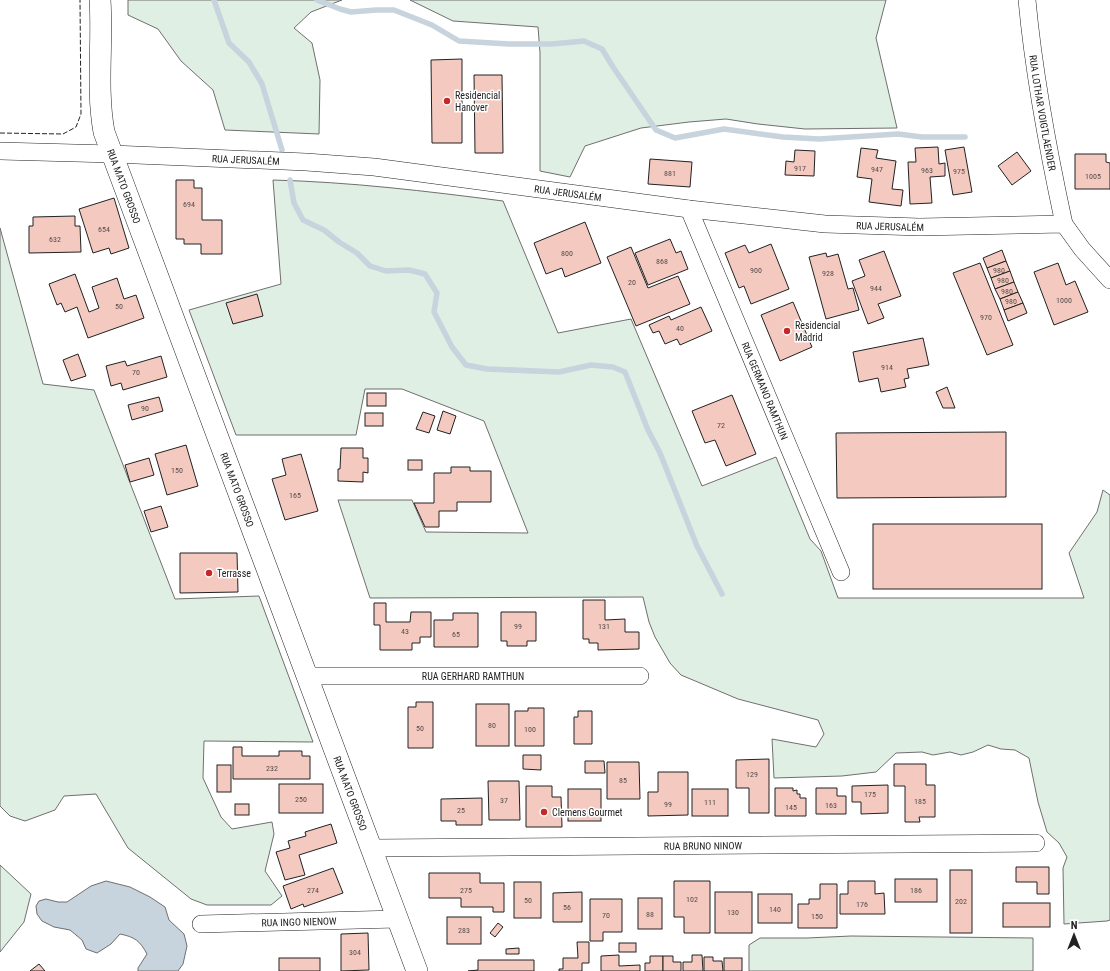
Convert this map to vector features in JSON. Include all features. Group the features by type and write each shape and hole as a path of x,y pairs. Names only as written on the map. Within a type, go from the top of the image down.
{"street":[{"name":"RUA MATO GROSSO","path":"100,0 101,113 104,132 417,971"},
{"name":"RUA LOTHAR VOIGTLAENDER","path":"1027,0 1031,41 1049,151 1064,224"},
{"name":"RUA JERUSALÉM","path":"0,151 306,162 374,167 689,209 786,220 867,226 920,227 1064,224"},
{"name":"RUA GERMANO RAMTHUN","path":"689,209 841,572"},
{"path":"1064,224 1092,261 1110,280"},
{"path":"1092,261 1110,261"},
{"name":"RUA GERHARD RAMTHUN","path":"307,676 640,676"},
{"name":"RUA BRUNO NINOW","path":"371,848 1036,843"},
{"name":"RUA INGO NIENOW","path":"201,924 397,919"}],"green space":[{"path":"128,0 342,0 311,12 294,28 312,43 320,80 319,134 225,130 213,90 181,61 158,29 128,15"},
{"path":"410,0 886,0 876,38 897,128 805,129 726,119 689,122 641,128 585,146 570,177 540,171 540,53 538,27 453,21"},
{"path":"273,180 388,188 503,201 558,333 631,319 702,486 776,457 810,539 821,551 838,598 1084,598 1069,553 1097,512 1103,490 1110,495 1110,920 1064,924 1063,868 1067,857 1059,843 1047,832 1038,802 1029,758 1015,750 1001,749 988,745 973,752 961,755 950,752 933,755 922,752 896,753 876,772 842,776 774,778 772,739 816,747 824,734 818,720 738,699 681,675 670,663 655,637 649,622 643,597 370,598 338,500 412,500 426,532 528,533 484,421 402,389 365,389 356,435 236,435 189,310 281,284"},
{"path":"0,228 43,384 94,390 175,599 259,596 313,742 204,741 203,778 221,817 232,829 272,822 274,834 265,871 282,896 271,905 207,905 191,899 128,848 96,794 64,796 55,810 25,821 10,816 0,806"},
{"path":"0,865 31,894 24,922 0,952"},
{"path":"851,936 1033,938 1033,971 749,971 749,945 760,938"}],"shaded area":[{"path":"106,881 130,887 150,897 165,907 169,920 184,934 187,946 183,964 178,971 138,971 138,968 147,954 142,946 133,938 120,934 111,944 97,953 86,949 82,940 70,930 54,927 42,921 37,914 36,906 39,901 46,899 58,902 67,902 91,886"}],"building":[{"name":"Residencial Hanover","path":"462,59 462,143 432,143 431,60"},
{"path":"474,75 502,75 503,153 475,153"},
{"path":"938,147 939,164 945,163 945,176 930,177 932,203 910,204 908,162 916,162 915,148"},
{"path":"964,147 972,192 953,195 945,150"},
{"path":"861,148 878,150 876,158 896,161 892,189 903,190 901,206 869,202 872,179 857,177"},
{"path":"795,150 815,151 814,176 785,175 786,161 794,162"},
{"path":"1017,152 1031,171 1012,185 998,166"},
{"path":"1075,154 1106,154 1106,162 1110,163 1110,189 1075,189"},
{"path":"650,159 692,162 690,187 648,184"},
{"path":"176,180 194,180 194,188 202,188 202,220 222,220 222,254 201,254 201,244 184,244 184,239 176,239"},
{"path":"114,198 129,248 111,254 109,248 93,253 79,209"},
{"path":"75,216 75,226 80,226 81,252 29,253 29,226 33,226 33,217"},
{"path":"585,222 601,263 565,277 562,268 546,274 534,243"},
{"path":"670,239 676,253 681,251 688,269 648,285 635,253"},
{"path":"771,244 789,289 751,304 744,286 739,288 725,253 745,245 749,253"},
{"path":"631,247 648,288 678,276 690,304 636,326 607,257"},
{"path":"1002,250 1006,261 987,268 983,258"},
{"path":"884,251 901,296 878,304 884,318 868,324 852,281 865,276 859,260"},
{"path":"826,253 827,257 838,254 848,289 853,288 859,310 826,319 809,257"},
{"path":"1006,261 1010,271 991,278 987,268"},
{"path":"980,263 1013,345 987,355 953,273"},
{"path":"1058,263 1066,285 1075,281 1088,312 1054,325 1034,272"},
{"path":"1010,271 1014,282 995,289 991,278"},
{"path":"75,274 89,312 99,308 92,287 117,278 124,299 136,295 144,318 88,338 77,307 65,312 61,303 57,305 49,284"},
{"path":"1014,282 1018,292 1000,299 995,289"},
{"path":"1018,292 1023,303 1004,310 1000,299"},
{"path":"257,294 263,316 233,324 226,303"},
{"name":"Residencial Madrid","path":"793,302 812,347 780,361 761,315"},
{"path":"1023,303 1027,313 1008,321 1004,310"},
{"path":"701,307 712,331 680,345 677,339 665,344 659,331 653,333 649,325 669,316 671,320"},
{"path":"923,338 929,365 907,369 909,378 904,379 906,387 881,392 878,378 859,382 853,352"},
{"path":"78,354 86,376 71,381 63,360"},
{"path":"161,356 167,377 123,390 121,383 111,386 106,366 125,361 127,366"},
{"path":"947,387 955,408 943,408 936,392"},
{"path":"367,393 386,393 386,406 367,406"},
{"path":"732,395 756,454 726,466 715,440 705,443 692,411"},
{"path":"159,397 163,411 132,420 128,405"},
{"path":"443,411 456,416 450,434 437,430"},
{"path":"423,412 435,416 429,433 416,429"},
{"path":"365,413 383,413 383,426 365,426"},
{"path":"1006,432 1006,497 837,498 836,433"},
{"path":"186,445 198,486 167,495 155,454"},
{"path":"341,448 363,448 363,458 368,458 368,473 363,472 363,482 338,481"},
{"path":"301,454 318,511 285,520 272,479 286,475 282,459"},
{"path":"149,458 154,475 130,482 125,465"},
{"path":"408,460 422,460 422,470 408,470"},
{"path":"451,467 470,467 470,471 491,471 491,502 457,502 457,511 439,511 439,527 425,527 414,503 434,503 434,473 451,473"},
{"path":"161,506 168,527 151,532 144,511"},
{"path":"873,524 1042,524 1042,589 873,589"},
{"name":"Terrasse","path":"180,553 237,553 238,592 180,593"},
{"path":"583,600 605,600 605,620 625,619 625,632 639,632 639,649 598,650 598,643 589,643 589,639 583,639"},
{"path":"374,603 386,603 386,622 410,622 411,612 431,612 431,637 420,637 420,643 412,643 412,650 380,650 380,625 374,625"},
{"path":"501,612 536,612 536,641 527,641 527,646 507,646 507,641 501,641"},
{"path":"453,613 478,613 478,647 434,647 434,620 453,620"},
{"path":"416,702 433,702 433,748 408,748 408,707 416,707"},
{"path":"476,704 509,704 509,746 476,746"},
{"path":"528,708 544,708 544,746 515,746 515,711 528,711"},
{"path":"578,711 592,711 592,744 574,744 574,717 578,717"},
{"path":"233,747 242,747 242,756 279,756 279,751 302,751 302,756 310,756 310,779 233,779"},
{"path":"523,755 541,755 541,770 523,769"},
{"path":"769,759 769,813 749,813 749,788 736,788 736,760"},
{"path":"585,761 604,761 605,773 585,773"},
{"path":"607,762 639,762 640,799 607,799"},
{"path":"894,764 926,764 926,785 935,785 935,817 919,817 920,822 905,822 905,786 894,786"},
{"path":"217,765 231,765 231,792 217,792"},
{"path":"658,772 688,772 688,815 648,816 648,792 658,792"},
{"path":"488,781 519,781 520,820 489,820"},
{"path":"279,784 323,784 323,813 279,813"},
{"path":"888,785 888,813 861,814 861,802 852,802 852,786"},
{"name":"Clemens Gourmet","path":"526,786 552,786 552,797 561,797 562,827 526,827"},
{"path":"775,788 793,788 793,791 797,790 797,794 800,794 800,798 806,798 806,816 775,816"},
{"path":"816,788 837,788 837,796 846,796 846,814 816,814"},
{"path":"568,789 601,789 601,821 568,821"},
{"path":"692,789 728,789 728,816 692,816"},
{"path":"482,798 482,825 456,825 456,821 441,821 441,799"},
{"path":"235,804 249,804 249,815 235,815"},
{"path":"331,824 337,843 299,855 305,875 285,880 276,852 290,848 288,841 306,836 305,832"},
{"path":"1016,867 1049,867 1049,894 1037,894 1037,882 1016,882"},
{"path":"333,868 343,893 304,907 303,904 291,909 283,886"},
{"path":"950,870 972,870 972,933 950,933"},
{"path":"429,873 480,873 480,883 504,883 504,912 493,912 493,907 461,907 461,898 429,898"},
{"path":"895,879 937,879 937,902 895,902"},
{"path":"674,881 710,881 710,933 684,933 684,917 674,917"},
{"path":"848,881 875,881 875,894 884,893 885,914 840,914 840,894 848,894"},
{"path":"514,882 541,882 541,918 514,918"},
{"path":"820,884 837,884 837,928 798,928 798,904 809,904 809,899 820,899"},
{"path":"582,892 582,922 553,922 553,893"},
{"path":"715,892 752,892 752,933 715,933"},
{"path":"758,894 792,894 792,923 758,923"},
{"path":"638,898 662,898 662,929 638,929"},
{"path":"590,899 622,899 622,932 603,932 603,941 590,941"},
{"path":"1003,903 1050,903 1050,927 1003,927"},
{"path":"447,917 481,917 481,944 447,944"},
{"path":"498,923 503,927 495,937 490,933"},
{"path":"368,933 369,970 341,971 341,934"},
{"path":"577,942 589,942 589,963 582,963 582,971 559,971 559,969 563,969 563,958 578,958"},
{"path":"619,943 636,943 636,952 619,952"},
{"path":"519,948 519,954 506,954 506,949"},
{"path":"619,955 619,966 640,965 640,971 601,971 601,956"},
{"path":"692,955 702,955 703,971 683,971 683,962 692,962"},
{"path":"650,956 663,956 663,971 645,971 645,963 650,963"},
{"path":"663,956 673,956 673,962 681,962 681,971 663,971"},
{"path":"704,957 713,957 713,961 722,961 723,971 704,971"},
{"path":"279,958 320,958 320,971 279,971"},
{"path":"724,958 742,958 742,971 724,971"},
{"path":"478,960 534,960 534,971 468,971 478,970"},
{"path":"39,964 45,971 30,971"}],"waterway":[{"path":"214,0 229,43 249,62 262,84 282,150"},
{"path":"317,0 351,12 394,10 432,25 459,41 509,44 552,44 584,41 602,49 656,130 675,138 724,129 783,137 819,139 898,134 922,137 965,137"},
{"path":"290,180 294,203 303,220 324,230 339,242 357,253 370,266 386,271 409,270 425,274 437,293 434,312 452,347 466,365 487,369 559,372 591,365 613,367 625,372 648,430 660,453 697,546 722,594"}],"fence":[{"path":"0,133 63,134 76,127 81,114 80,0"}],"place":[{"name":"Residencial Hanover","path":"447,101"},
{"name":"Residencial Madrid","path":"787,331"},
{"name":"Terrasse","path":"209,573"},
{"name":"Clemens Gourmet","path":"544,812"}]}
